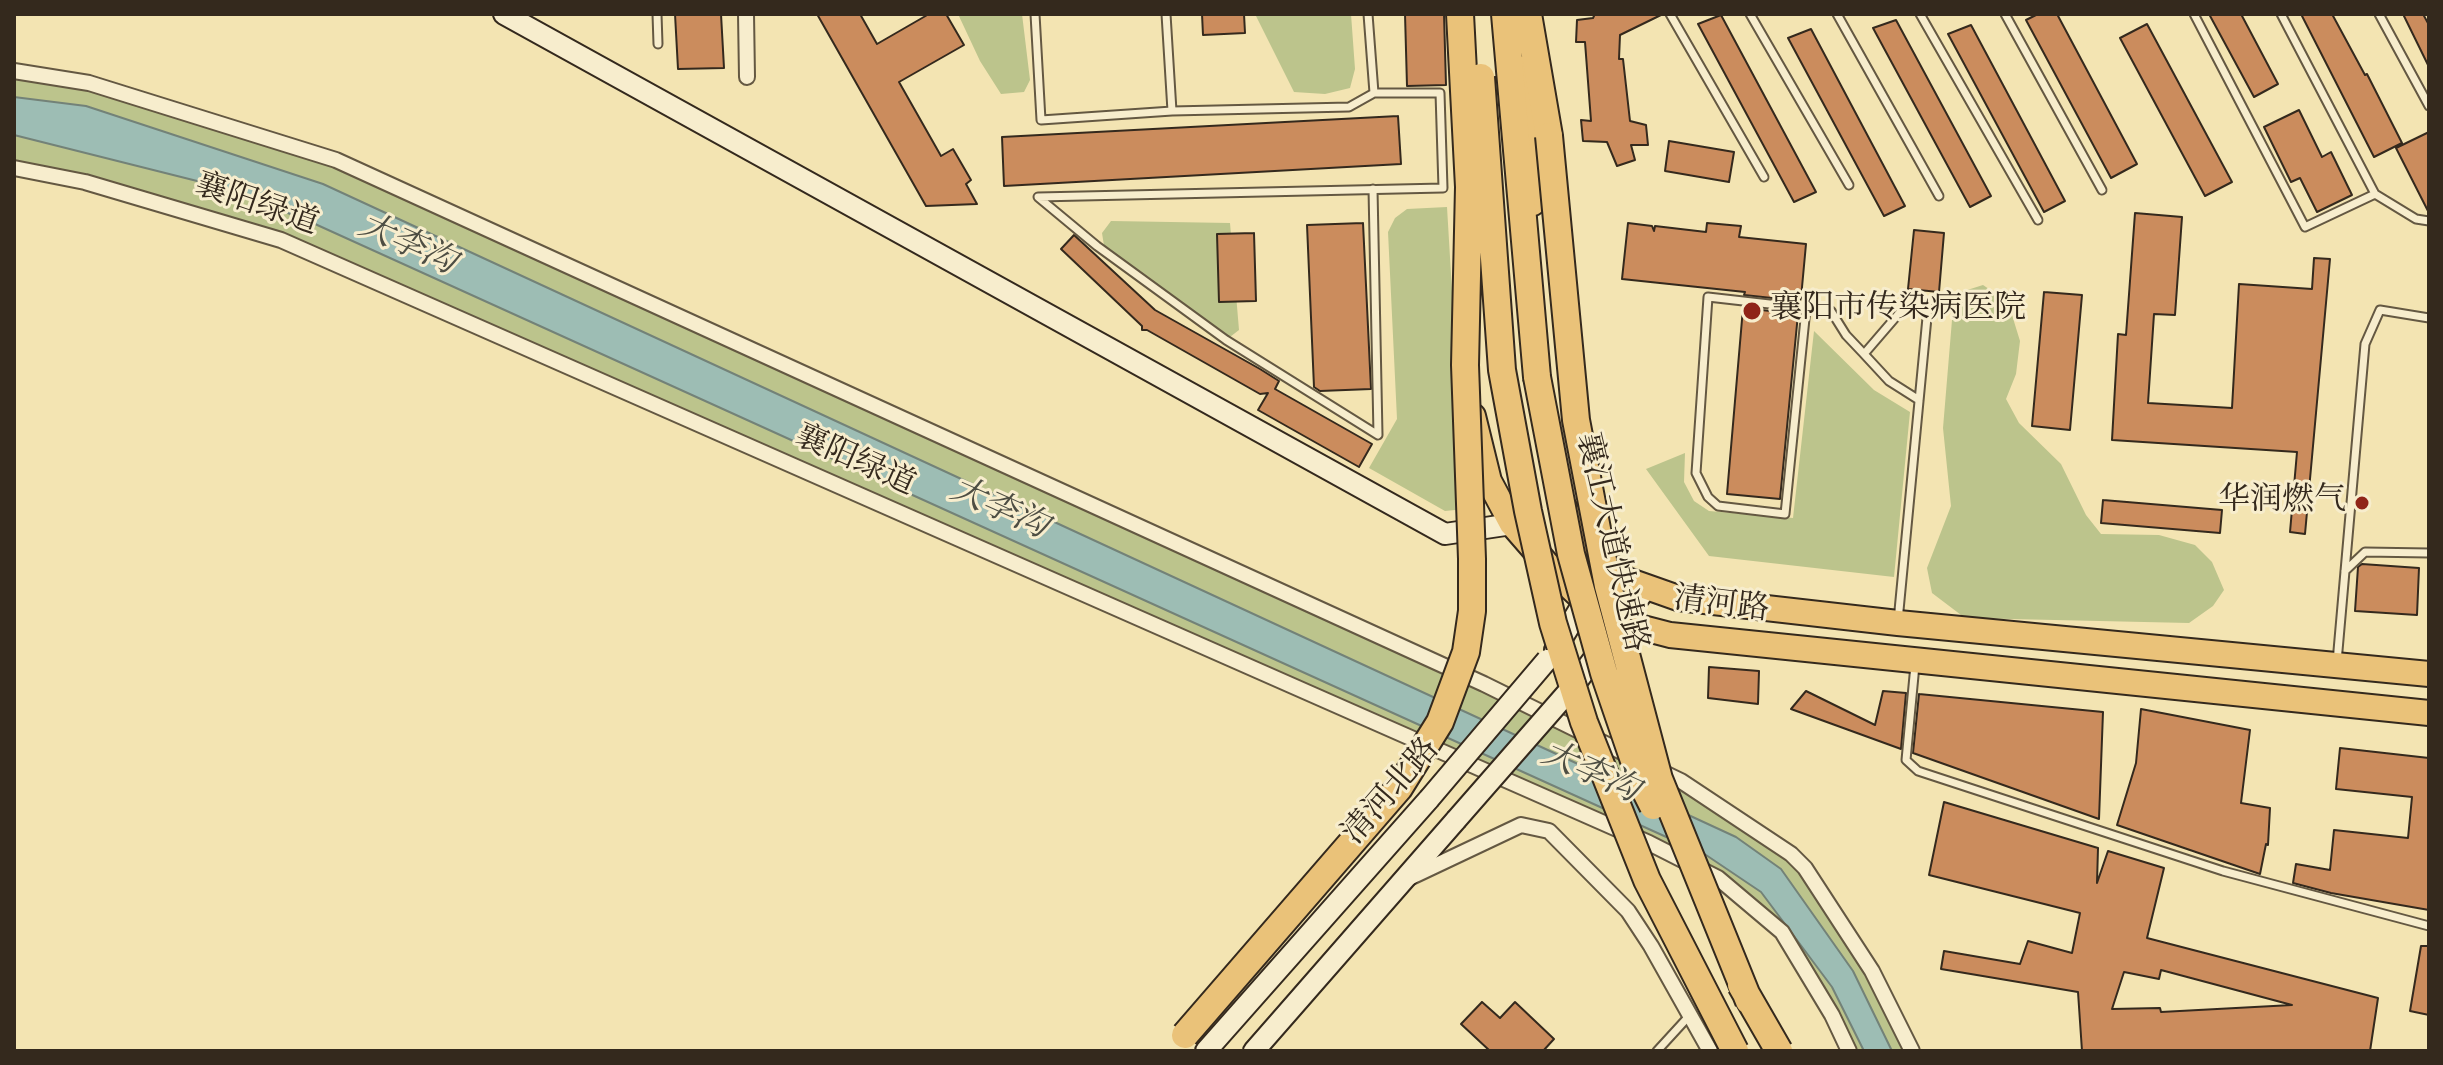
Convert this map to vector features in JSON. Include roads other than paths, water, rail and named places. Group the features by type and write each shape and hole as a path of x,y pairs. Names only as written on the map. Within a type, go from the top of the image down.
{"highway":[{"path":"1179,1043 1399,788 1440,722 1466,652 1472,611 1465,365 1469,187 1460,14"},
{"path":"1476,14 1502,370 1553,623 1584,722 1647,880 1735,1051"},
{"name":"襄江大道快速路","path":"1505,14 1537,377 1571,554 1604,673 1642,784 1749,1001 1779,1051"},
{"path":"1527,14 1549,136 1576,420 1608,586 1659,779 1749,1001"}],"main road":[{"path":"504,14 1445,534 1512,524"},
{"name":"清河路","path":"1453,14 1473,415 1489,481 1512,524 1552,570 1585,601 1609,618 1670,635 2429,713"},
{"name":"清河路","path":"1527,14 1536,292 1547,452 1555,491 1574,525 1627,580 1678,598 1898,623 2429,674"},
{"name":"清河北路","path":"1206,1051 1429,799 1547,660 1585,601 1604,559"},
{"name":"清河北路","path":"1254,1051 1575,684 1647,587"}],"street":[{"path":"746,14 747,77"},
{"path":"14,71 89,83 336,160 1484,684 1681,781 1791,854 1805,868 1872,971 1912,1051"},
{"name":"襄阳绿道","path":"14,168 85,182 281,240 1649,843 1718,878 1782,932 1832,1015 1849,1051"},
{"path":"1403,881 1521,825 1549,831 1628,911 1710,1051"}],"lane":[{"path":"657,14 658,44"},
{"path":"1035,14 1041,120 1172,111 1349,107 1374,93 1440,93 1443,188 1373,189 1038,197 1097,246 1226,340 1378,435 1373,189"},
{"path":"1166,14 1172,111"},
{"path":"1368,14 1374,93"},
{"path":"1670,14 1764,177"},
{"path":"1750,14 1849,185"},
{"path":"1837,14 1939,196"},
{"path":"1920,14 2038,220"},
{"path":"2005,14 2102,190"},
{"path":"2194,14 2305,227 2375,194"},
{"path":"2281,14 2375,194 2416,219 2429,221"},
{"path":"2379,14 2429,106"},
{"path":"1806,309 1785,514 1718,506 1708,497 1696,473 1708,297 1831,311 1846,335 1889,381 1919,400"},
{"path":"1864,354 1901,311 1928,307 1898,623"},
{"path":"2337,665 2365,344 2380,310 2429,318"},
{"path":"2345,571 2365,552 2429,553"},
{"path":"1916,660 1906,760 1918,771 2223,871 2429,926"},
{"path":"1657,1051 1690,1015"}],"water":[{"name":"大李沟","path":"14,97 86,106 323,184 1736,837 1781,869 1853,971 1892,1051 1864,1051 1832,987 1761,892 1706,855 304,219 209,184 14,135"}],"place":[{"name":"襄阳市传染病医院","path":"1752,311"},
{"name":"华润燃气","path":"2362,503"}]}
